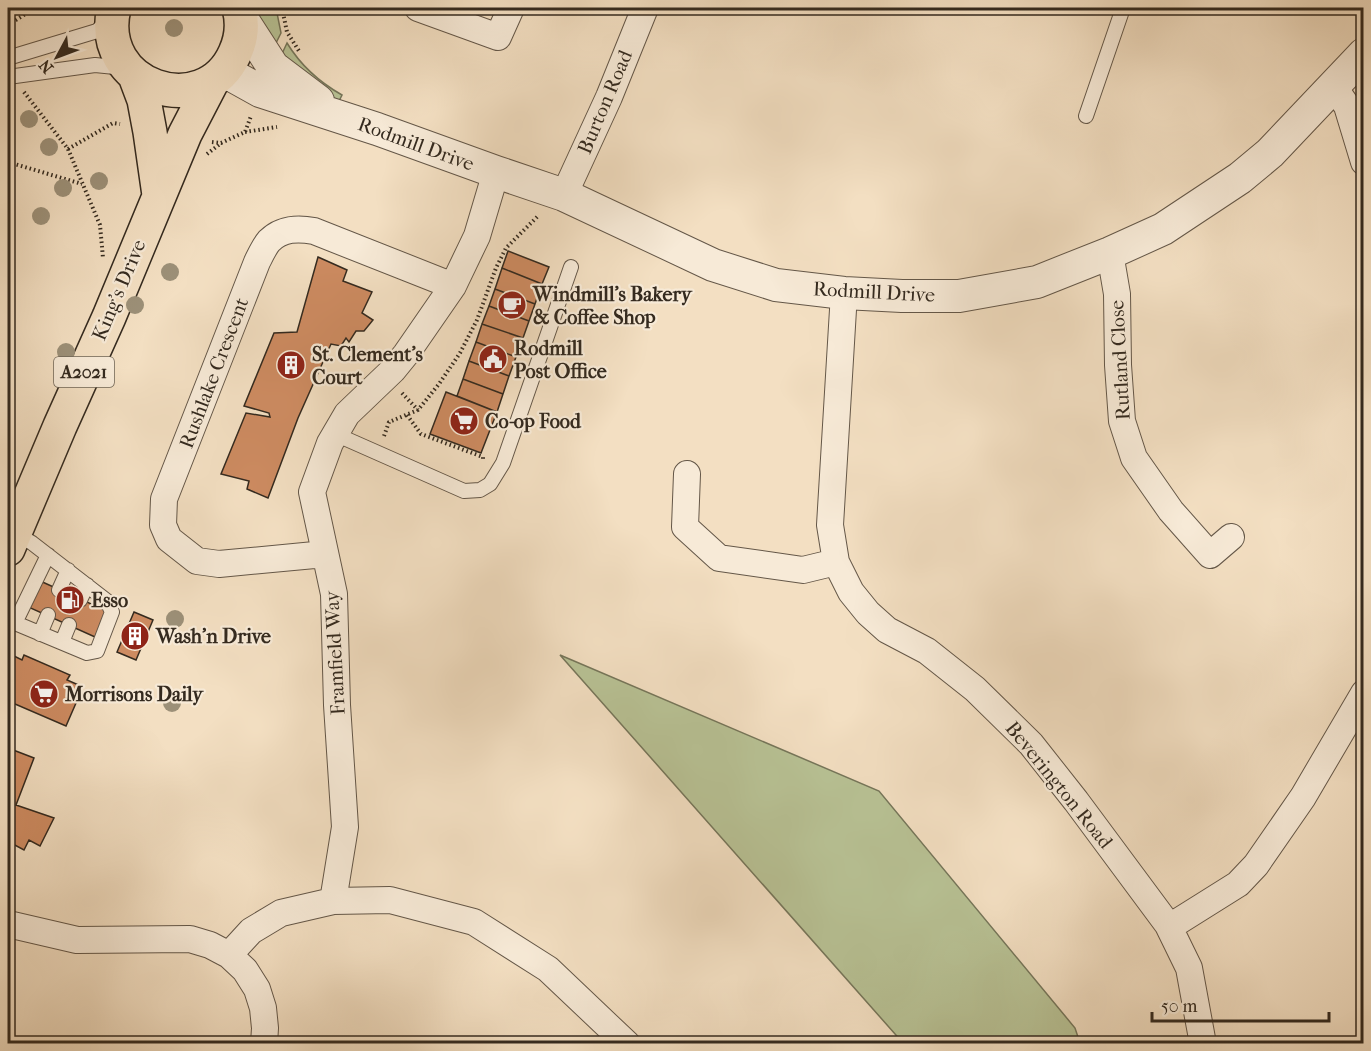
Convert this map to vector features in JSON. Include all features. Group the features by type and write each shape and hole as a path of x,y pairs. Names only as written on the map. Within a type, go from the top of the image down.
{"main road":[{"path":"112,13 111,27 114,45 121,60 131,72 144,100 159,195"},
{"path":"131,72 156,87 180,91 202,86 218,75 231,61 240,41 241,13"},
{"name":"A2021","path":"159,195 185,134 218,75"},
{"name":"King's Drive","path":"11,541 109,317 159,195"}],"street":[{"path":"418,8 504,42 511,8"},
{"name":"Burton Road","path":"557,192 609,98 645,8"},
{"name":"Rodmill Drive","path":"241,13 273,66 337,116"},
{"name":"Rodmill Drive","path":"218,75 557,192 713,265 776,285 844,293 959,296 1037,282 1162,229 1208,201 1270,153 1364,54"},
{"path":"1334,87 1347,106 1364,162"},
{"name":"Framfield Way","path":"333,901 345,827 337,705 334,594 312,492 330,443 347,414 400,362 453,286 477,236 496,172"},
{"name":"Rushlake Crescent","path":"325,554 219,564 196,561 169,539 163,525 164,499 257,262 269,241 281,233 297,228 314,231 453,286"},
{"name":"Rutland Close","path":"1110,253 1117,294 1122,421 1134,458 1171,511 1210,555 1231,537"},
{"name":"Beverington Road","path":"844,293 830,525 836,562 851,592 868,613 887,630 927,651 975,689 1031,744 1076,801 1168,925 1189,968 1203,1044"},
{"path":"687,474 685,527 719,558 803,570 836,562"},
{"path":"1168,925 1179,921 1238,884 1256,865 1304,797 1364,693"},
{"path":"229,956 251,931 281,913 333,901 390,900 474,922 549,969 627,1044"},
{"path":"8,924 77,940 190,939 210,945 229,956 245,970 257,989 263,1008 264,1044"}],"lane":[{"path":"1086,116 1122,10 1116,8"},
{"path":"8,60 11,57 97,31 112,13"},
{"path":"8,77 95,65 131,72"},
{"path":"335,434 464,491 480,490 490,484 503,463 571,267"},
{"path":"11,541 32,543 48,555 68,570 107,601 112,612 97,651 87,653 11,622 48,555"},
{"path":"59,590 68,570"},
{"path":"80,600 87,585"},
{"path":"40,633 48,615"},
{"path":"62,642 69,625"}],"path":[{"path":"8,25 32,8"},
{"path":"282,8 287,32 302,56"},
{"path":"22,88 68,149 100,225 103,257 101,267"},
{"path":"203,140 221,143 245,132 253,111"},
{"path":"68,149 113,123 128,125"},
{"path":"8,162 83,184"},
{"path":"384,437 389,422 418,410 460,353 506,248 540,214 557,192"},
{"path":"405,396 418,410"},
{"path":"406,415 421,434 483,458 483,460"}],"green space":[{"path":"254,8 276,8 281,33 273,49"},
{"path":"287,43 311,73 342,95 339,101 324,94 280,58"},
{"path":"560,655 879,791 1075,1028 1080,1043 903,1043"}],"building":[{"path":"508,251 549,267 542,284 502,268"},
{"name":"St. Clement's Court","path":"318,257 347,270 343,281 372,292 362,313 373,320 364,331 356,331 349,342 346,338 341,346 331,344 298,418 268,498 247,489 249,481 221,474 246,413 270,417 269,413 244,406 274,333 297,332"},
{"path":"502,268 542,284 535,304 495,289"},
{"name":"Windmill's Bakery & Coffee Shop","path":"495,289 535,304 529,321 489,306"},
{"path":"489,306 529,321 523,338 482,324"},
{"path":"482,324 523,338 516,357 476,342"},
{"name":"Rodmill Post Office","path":"476,342 516,357 509,376 469,361"},
{"path":"469,361 509,376 503,394 463,379"},
{"path":"463,379 503,394 497,412 457,396"},
{"name":"Co-op Food","path":"446,392 497,412 481,453 430,434"},
{"path":"38,580 107,611 95,637 26,606"},
{"name":"Wash'n Drive","path":"134,612 153,620 136,660 117,652"},
{"name":"Morrisons Daily","path":"8,653 22,660 24,655 70,675 67,680 83,687 66,726 8,701"},
{"path":"8,748 34,758 16,805 54,818 40,846 29,840 24,850 13,844 9,852 8,851"}],"place":[{"name":"Windmill's Bakery & Coffee Shop","path":"512,305"},
{"name":"Rodmill Post Office","path":"493,359"},
{"name":"St. Clement's Court","path":"291,365"},
{"name":"Co-op Food","path":"464,421"},
{"name":"Esso","path":"70,600"},
{"name":"Wash'n Drive","path":"135,636"},
{"name":"Morrisons Daily","path":"44,694"}]}
